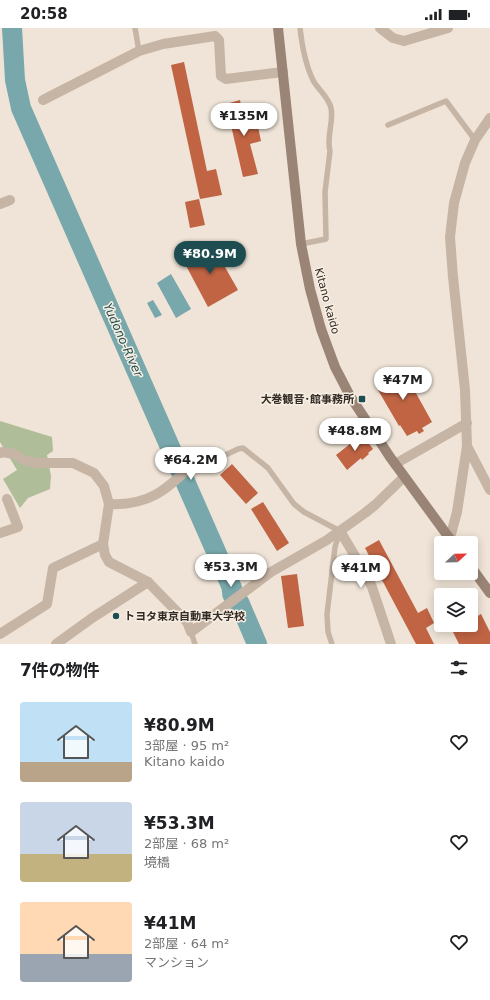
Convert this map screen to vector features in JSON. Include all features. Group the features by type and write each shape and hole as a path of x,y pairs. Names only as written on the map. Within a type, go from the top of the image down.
{"main road":[{"name":"Kitano kaido","path":"278,28 301,244 310,289 325,342 335,367 350,396 404,477 448,536"},
{"path":"478,577 490,593"}],"street":[{"path":"380,28 393,38 404,41 448,28"},
{"path":"43,100 139,51 163,44 215,36 219,40 221,76 226,79 283,72"},
{"path":"453,536 467,446 467,423 450,237 454,203 460,177 476,140 490,118"},
{"path":"395,464 467,423"},
{"path":"467,446 485,469 490,490"},
{"path":"0,453 14,454 24,460 37,463 73,463 94,473 104,486 108,504 103,544 105,555 109,562 148,582 187,622 191,632 271,572 340,531 375,505 404,477"},
{"path":"108,504 126,505 152,497 174,482 193,464"},
{"path":"0,533 18,527 7,499"},
{"path":"340,531 372,587 391,644"},
{"path":"0,634 47,604 53,568 103,544"},
{"path":"56,644 135,589 148,582"}],"lane":[{"path":"135,28 139,51"},
{"path":"300,28 307,64 315,83 328,100 331,107 328,146 330,151 325,192 326,239 301,244"},
{"path":"388,125 446,101 476,140"},
{"path":"193,464 196,461 217,459 243,448 268,468 294,504 304,512 340,531 335,547 327,614 328,632 332,644"},
{"path":"191,632 195,644"}],"green space":[{"path":"0,421 52,437 53,451 47,455 51,476 50,489 28,498 20,508 3,479 17,470 0,442"}],"water":[{"path":"171,274 191,309 176,318 157,283"},
{"path":"153,300 162,315 155,318 147,303"}],"building":[{"path":"184,62 207,171 216,169 222,195 200,199 171,65"},
{"path":"240,100 241,105 246,104 249,117 244,118 246,125 257,122 261,141 250,144 258,174 243,177 226,104"},
{"path":"199,199 205,225 190,228 185,202"},
{"path":"212,244 238,290 208,307 183,260"},
{"path":"392,367 395,372 402,368 432,422 422,428 424,431 419,434 417,431 407,436 400,425 399,426 378,390 376,384 383,380 379,374"},
{"path":"364,433 368,439 366,440 373,449 362,460 361,458 347,470 336,455"},
{"path":"232,464 258,493 246,504 220,475"},
{"path":"263,502 289,543 277,551 251,509"},
{"path":"379,540 418,613 427,608 434,623 426,628 434,644 416,644 365,548"},
{"path":"297,574 304,626 288,628 281,576"},
{"path":"481,614 490,632 490,644 459,644 453,632 478,632 478,616"}],"waterway":[{"name":"Yudono-River","path":"12,28 15,80 21,108 232,588 232,595 239,602 257,644"}],"place":[{"name":"大巻観音･館事務所","path":"362,399"},
{"name":"トヨタ東京自動車大学校","path":"116,616"}]}
